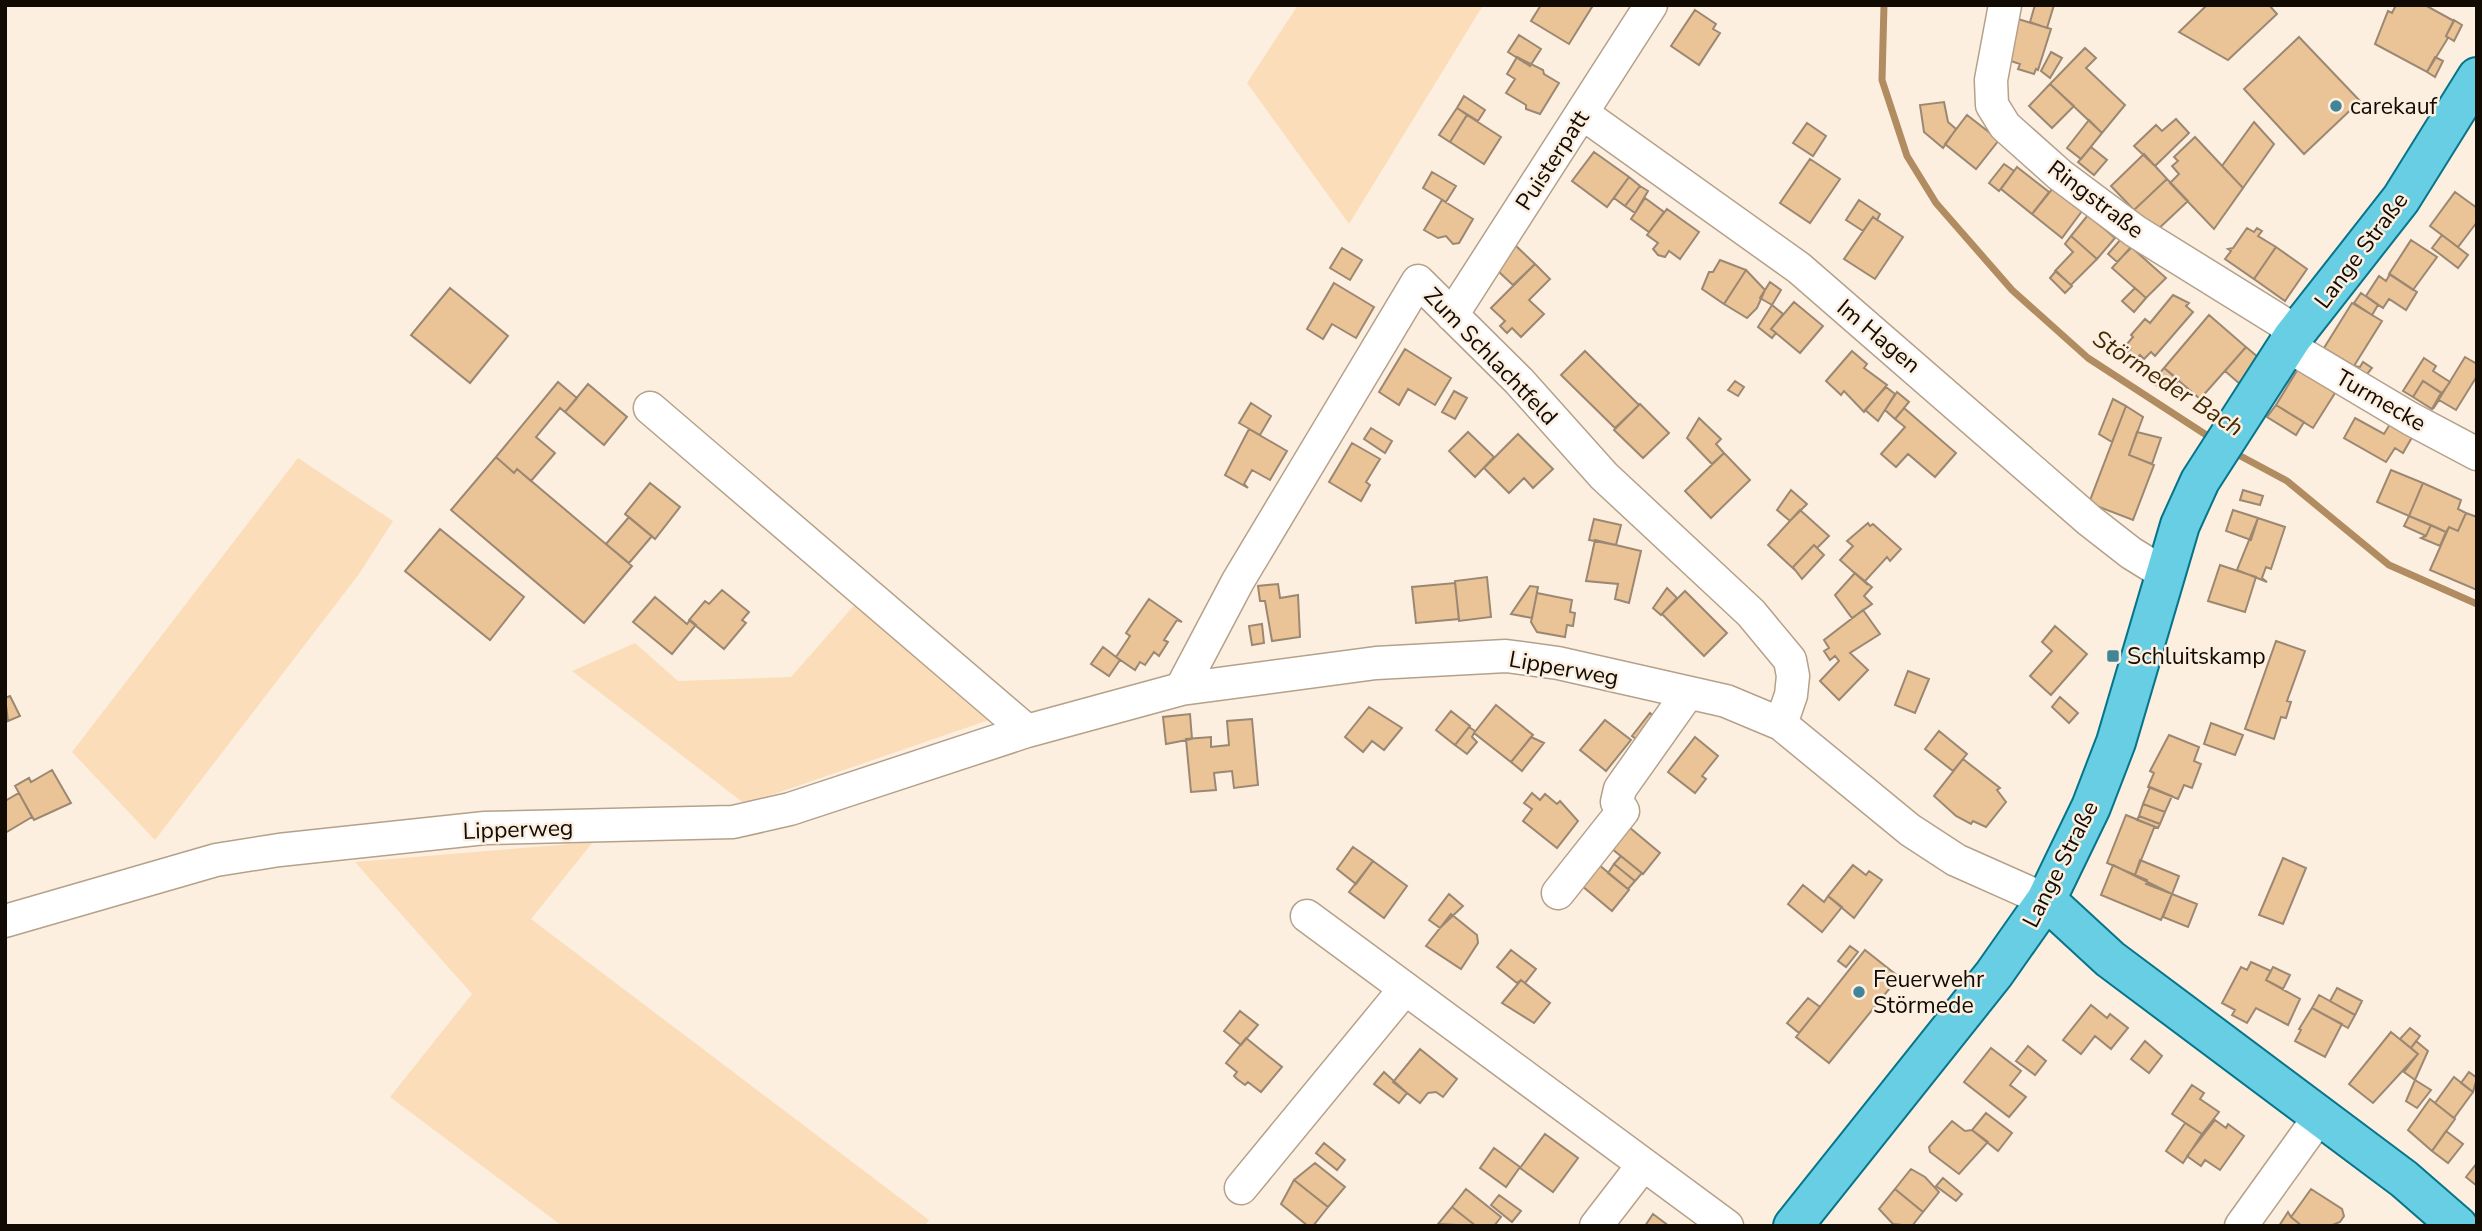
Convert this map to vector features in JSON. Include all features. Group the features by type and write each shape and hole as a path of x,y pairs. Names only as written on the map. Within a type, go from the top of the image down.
{"main road":[{"name":"Lange Straße","path":"1793,1226 2001,964 2046,900 2091,807 2116,742 2180,525 2200,481 2238,418 2292,338 2401,199 2477,77"},
{"path":"2046,900 2110,959 2404,1179 2458,1226"}],"street":[{"name":"Puisterpatt","path":"1452,314 1651,5"},
{"name":"Ringstraße","path":"2005,5 1991,80 1992,105 2005,126 2060,175 2135,232 2283,323 2292,338"},
{"name":"Im Hagen","path":"1582,113 1799,268 2090,521 2131,553 2165,574"},
{"name":"Zum Schlachtfeld","path":"1181,689 1238,581 1418,281 1519,382 1604,476 1751,613 1790,660 1793,676 1791,695 1782,724"},
{"name":"Turmecke","path":"2292,338 2300,353 2411,419 2477,454"},
{"path":"650,408 1027,732"},
{"name":"Lipperweg","path":"5,921 216,860 279,850 485,828 733,822 790,809 1027,732 1181,689 1376,663 1506,656 1558,663 1726,701 1782,724 1910,830 1956,860 2046,900"},
{"path":"1558,893 1623,811 1617,802 1620,789 1688,692"},
{"path":"1307,916 1727,1226"},
{"path":"1241,1188 1404,990"},
{"path":"2241,1226 2320,1116"},
{"path":"1596,1226 1643,1165"}],"shaded area":[{"path":"1298,5 1482,7 1349,224 1247,83"},
{"path":"298,458 393,521 359,574 155,840 72,752"},
{"path":"857,602 992,719 745,804 572,671 635,643 678,681 791,677"},
{"path":"593,842 531,919 929,1220 925,1226 562,1226 390,1097 472,994 355,862"}],"building":[{"path":"1541,5 1592,7 1569,44 1531,21"},
{"path":"2035,5 2054,5 2047,28 2030,22"},
{"path":"2207,5 2269,5 2277,14 2228,60 2179,32"},
{"path":"2396,5 2425,5 2454,21 2446,36 2448,38 2427,72 2375,44 2388,11 2392,13"},
{"path":"1695,10 1716,24 1713,29 1720,33 1699,65 1671,46"},
{"path":"2018,19 2051,29 2038,70 2036,69 2034,74 2018,69 2020,64 2005,59"},
{"path":"2454,20 2462,25 2454,41 2446,36"},
{"path":"1519,35 1541,49 1530,66 1508,52"},
{"path":"2299,37 2360,101 2304,154 2244,89"},
{"path":"2085,48 2096,58 2086,68 2125,105 2102,133 2050,84"},
{"path":"2051,52 2062,58 2050,78 2041,71"},
{"path":"1517,57 1543,70 1544,74 1559,83 1540,114 1526,109 1526,105 1506,93 1515,79 1507,74"},
{"path":"2435,57 2443,61 2435,77 2427,72"},
{"path":"2050,84 2074,106 2052,128 2029,106"},
{"path":"1464,96 1485,110 1478,121 1457,108"},
{"path":"1944,102 1948,122 1956,129 1943,148 1924,132 1920,105"},
{"path":"1457,108 1467,115 1450,142 1439,135"},
{"path":"1467,115 1501,137 1484,164 1450,142"},
{"path":"1967,115 1999,140 1976,169 1945,144"},
{"path":"2176,119 2189,133 2155,166 2134,146 2156,125 2162,131"},
{"path":"2089,120 2102,133 2081,159 2067,148"},
{"path":"2254,122 2274,144 2243,188 2222,166"},
{"path":"1807,123 1826,136 1813,156 1793,143"},
{"path":"2195,137 2243,188 2214,229 2170,183 2179,174 2172,166 2178,161 2174,157"},
{"path":"2091,147 2107,160 2094,175 2078,162"},
{"path":"1594,152 1629,177 1607,207 1572,181"},
{"path":"2144,154 2167,179 2134,210 2111,186"},
{"path":"1810,159 1840,179 1810,223 1780,203"},
{"path":"2004,164 2014,171 1999,191 1989,183"},
{"path":"2017,167 2049,192 2032,214 2001,189"},
{"path":"1432,172 1456,186 1446,202 1423,188"},
{"path":"1629,177 1640,186 1625,206 1614,198"},
{"path":"2167,179 2188,201 2155,232 2134,210"},
{"path":"1640,186 1648,191 1635,213 1625,206"},
{"path":"2053,188 2082,211 2062,238 2032,214"},
{"path":"2455,192 2477,208 2477,222 2458,247 2430,226"},
{"path":"1645,198 1664,212 1649,232 1631,219"},
{"path":"1442,200 1473,219 1459,243 1453,244 1446,236 1438,238 1424,230"},
{"path":"1859,200 1880,214 1877,220 1873,217 1863,231 1846,220"},
{"path":"1667,209 1699,232 1680,259 1669,251 1665,257 1658,255 1653,249 1658,243 1647,235"},
{"path":"2088,215 2115,238 2097,259 2071,236"},
{"path":"1873,217 1903,237 1875,279 1844,259"},
{"path":"2247,228 2254,232 2257,228 2262,231 2258,236 2276,247 2254,279 2225,259 2231,251 2228,249 2233,248"},
{"path":"2442,235 2468,255 2458,268 2432,248"},
{"path":"2071,236 2097,259 2071,285 2055,271 2073,252 2065,244"},
{"path":"2121,239 2131,248 2117,262 2108,254"},
{"path":"2411,240 2437,257 2413,290 2389,274"},
{"path":"1515,245 1535,264 1513,285 1498,271"},
{"path":"2131,247 2166,278 2146,298 2112,268"},
{"path":"2276,247 2307,269 2285,301 2254,279"},
{"path":"1342,248 1362,260 1350,280 1330,268"},
{"path":"1720,260 1746,270 1724,304 1702,289 1709,272 1713,272"},
{"path":"1535,264 1550,279 1529,300 1544,314 1521,337 1512,328 1507,333 1500,326 1505,321 1491,308"},
{"path":"1746,270 1765,290 1757,308 1747,318 1724,304"},
{"path":"2056,271 2072,286 2065,293 2050,278"},
{"path":"2390,274 2417,292 2406,310 2389,299 2383,308 2366,296 2379,276 2386,281"},
{"path":"1770,282 1781,290 1772,305 1760,298"},
{"path":"1334,283 1374,307 1356,338 1332,324 1323,339 1307,329"},
{"path":"450,288 508,336 470,383 411,335"},
{"path":"2135,288 2146,298 2134,312 2122,301"},
{"path":"2361,293 2378,305 2372,315 2354,303"},
{"path":"2173,295 2189,303 2186,306 2193,312 2155,356 2151,352 2144,359 2140,355 2136,359 2128,352 2131,348 2127,344 2133,337 2131,335 2145,319 2150,323"},
{"path":"1794,302 1823,326 1800,353 1771,329"},
{"path":"2352,303 2382,321 2354,366 2324,348"},
{"path":"1772,305 1783,314 1771,329 1776,333 1772,338 1758,327"},
{"path":"2209,315 2246,347 2200,399 2164,368"},
{"path":"2246,347 2259,358 2241,385 2225,371"},
{"path":"1405,349 1451,378 1435,405 1408,389 1399,405 1379,392"},
{"path":"1585,351 1639,405 1615,428 1561,375"},
{"path":"1852,351 1867,364 1864,368 1887,385 1864,412 1844,391 1841,395 1826,381"},
{"path":"2465,357 2477,364 2477,376 2456,410 2439,400 2433,409"},
{"path":"2424,358 2436,366 2433,371 2450,382 2442,393 2423,381 2413,397 2403,391"},
{"path":"2344,360 2360,367 2363,362 2372,368 2363,379 2342,363"},
{"path":"2164,368 2179,380 2171,391 2151,383"},
{"path":"2298,369 2335,393 2313,428 2276,405"},
{"path":"1735,381 1744,387 1738,396 1728,390"},
{"path":"2423,381 2441,393 2432,409 2413,397"},
{"path":"558,382 577,398 565,412 560,408 536,437 555,453 531,481 517,469 514,473 496,457"},
{"path":"588,384 627,417 604,445 565,412"},
{"path":"1886,387 1895,394 1878,421 1865,410"},
{"path":"1454,391 1467,398 1455,419 1442,412"},
{"path":"1897,392 1909,402 1895,419 1885,410"},
{"path":"2113,399 2126,406 2112,442 2099,434"},
{"path":"1251,403 1271,416 1260,435 1239,423"},
{"path":"1640,404 1669,433 1643,458 1614,430"},
{"path":"2276,405 2304,422 2296,435 2267,417"},
{"path":"2126,406 2143,417 2129,455 2154,465 2133,520 2089,503"},
{"path":"1904,408 1956,453 1935,477 1908,454 1896,467 1881,454 1905,427 1895,419"},
{"path":"1699,418 1721,439 1716,444 1724,453 1712,464 1687,438"},
{"path":"2355,418 2384,434 2393,419 2415,432 2403,453 2395,448 2386,462 2344,438"},
{"path":"1371,428 1392,441 1385,453 1364,439"},
{"path":"1249,429 1287,451 1270,480 1252,470 1244,484 1248,488 1225,475"},
{"path":"1468,432 1494,457 1475,477 1449,451"},
{"path":"2137,432 2161,438 2152,464 2129,455"},
{"path":"1518,434 1553,469 1533,488 1524,478 1509,493 1484,468"},
{"path":"1352,443 1380,459 1366,482 1370,485 1361,501 1329,482"},
{"path":"1724,453 1750,480 1711,518 1685,491"},
{"path":"496,457 514,473 517,469 632,566 584,623 451,510"},
{"path":"2391,470 2423,483 2409,516 2377,502"},
{"path":"650,483 680,507 655,539 625,514"},
{"path":"2423,483 2461,500 2458,509 2466,513 2458,531 2449,527 2446,532 2409,516"},
{"path":"1791,490 1807,504 1790,521 1777,510"},
{"path":"2243,490 2263,496 2260,505 2240,500"},
{"path":"1800,510 1829,536 1817,548 1814,545 1793,567 1796,571 1768,545"},
{"path":"2233,510 2258,518 2251,540 2226,531"},
{"path":"2466,513 2477,517 2477,590 2430,570 2449,527 2458,531"},
{"path":"2409,516 2431,525 2426,536 2404,526"},
{"path":"629,517 652,536 629,563 606,544"},
{"path":"2258,518 2285,527 2271,569 2266,567 2262,578 2267,582 2237,570"},
{"path":"1594,519 1621,525 1616,545 1589,540"},
{"path":"1868,523 1870,526 1873,524 1901,549 1890,561 1887,557 1865,581 1868,585 1840,560 1853,546 1847,541"},
{"path":"2431,525 2446,532 2440,546 2421,538 2426,536"},
{"path":"440,529 524,597 490,640 405,571"},
{"path":"1595,540 1641,551 1629,603 1615,599 1618,584 1586,581"},
{"path":"1814,545 1824,555 1802,579 1793,567"},
{"path":"2220,565 2256,577 2245,612 2208,601"},
{"path":"1855,573 1872,587 1864,596 1872,604 1852,618 1835,595"},
{"path":"1487,577 1491,617 1459,621 1455,581"},
{"path":"1455,583 1459,619 1416,623 1412,587"},
{"path":"1278,584 1280,598 1298,595 1300,637 1272,641 1265,601 1260,601 1258,586"},
{"path":"1530,586 1538,587 1532,618 1511,614"},
{"path":"1667,588 1677,598 1661,615 1653,608"},
{"path":"722,590 749,612 742,620 746,623 724,649 689,620 705,601 709,604"},
{"path":"1685,591 1727,633 1704,656 1662,614"},
{"path":"1537,593 1572,600 1570,612 1575,613 1573,626 1567,625 1565,637 1537,632 1531,622"},
{"path":"655,597 687,624 690,620 696,625 672,654 633,622"},
{"path":"1149,599 1182,622 1177,620 1164,640 1168,642 1159,656 1154,652 1145,665 1140,662 1135,670 1116,657 1130,636 1126,633"},
{"path":"1863,610 1880,634 1850,653 1868,670 1839,700 1820,681 1839,661 1835,656 1830,660 1824,651 1829,648 1824,640"},
{"path":"1262,624 1264,643 1252,645 1249,626"},
{"path":"2055,626 2087,654 2051,695 2030,676 2052,651 2042,642"},
{"path":"2276,641 2305,651 2287,701 2291,702 2286,718 2281,717 2274,739 2245,729"},
{"path":"1103,647 1120,660 1109,676 1091,664"},
{"path":"1908,671 1929,679 1915,713 1895,705"},
{"path":"10,696 20,716 8,721 5,698"},
{"path":"2060,697 2078,713 2069,723 2052,707"},
{"path":"1496,705 1533,735 1511,762 1474,733"},
{"path":"1369,707 1402,728 1384,750 1372,741 1363,752 1345,737"},
{"path":"1451,711 1470,726 1455,745 1436,730"},
{"path":"1650,713 1662,722 1644,745 1632,736"},
{"path":"1190,714 1192,739 1166,744 1163,717"},
{"path":"1252,719 1258,785 1234,788 1232,771 1214,773 1216,790 1191,792 1186,739 1211,737 1211,747 1229,745 1227,721"},
{"path":"1605,720 1631,740 1606,771 1580,750"},
{"path":"2211,723 2243,735 2235,755 2204,744"},
{"path":"1469,727 1475,731 1472,737 1477,742 1467,754 1455,745"},
{"path":"1939,731 1967,754 1953,771 1925,749"},
{"path":"2169,735 2199,747 2194,761 2201,764 2192,788 2184,785 2178,799 2148,787 2154,773 2150,771"},
{"path":"1531,737 1544,743 1522,771 1511,762"},
{"path":"1695,737 1718,756 1702,776 1706,779 1695,793 1668,772"},
{"path":"1963,759 2000,788 1997,790 2006,802 1986,827 1973,821 1971,824 1956,816 1934,796"},
{"path":"52,770 71,803 34,820 15,786 29,778 31,782"},
{"path":"2150,787 2172,796 2165,812 2143,804"},
{"path":"19,793 32,817 5,833 5,801"},
{"path":"1532,793 1540,800 1545,794 1557,804 1560,801 1578,821 1557,848 1523,821 1532,809 1524,803"},
{"path":"2143,804 2165,812 2160,824 2139,816"},
{"path":"2126,815 2158,828 2154,828 2135,875 2107,863"},
{"path":"2139,816 2160,824 2158,828 2137,820"},
{"path":"1629,827 1660,853 1643,874 1611,848"},
{"path":"1353,847 1373,861 1356,884 1337,869"},
{"path":"1621,856 1642,873 1635,881 1614,864"},
{"path":"2283,858 2306,868 2283,924 2259,915"},
{"path":"2140,860 2179,876 2172,894 2146,884 2147,880 2135,875"},
{"path":"1373,861 1407,886 1384,918 1349,892"},
{"path":"1598,864 1629,890 1612,911 1581,885"},
{"path":"1614,864 1635,881 1628,889 1608,873"},
{"path":"1853,865 1866,875 1869,871 1882,880 1854,918 1828,896"},
{"path":"2113,865 2172,894 2161,920 2101,895"},
{"path":"1803,885 1824,902 1828,896 1842,907 1822,932 1788,904"},
{"path":"1449,894 1463,906 1440,928 1429,920"},
{"path":"2172,894 2197,904 2188,927 2163,917"},
{"path":"1451,914 1477,935 1478,943 1461,969 1426,946"},
{"path":"1850,946 1858,952 1846,967 1838,961"},
{"path":"1511,950 1536,969 1525,983 1521,980 1517,983 1497,967"},
{"name":"Feuerwehr Störmede","path":"1865,950 1899,977 1829,1063 1796,1037"},
{"path":"2251,962 2271,971 2266,980 2300,999 2288,1025 2256,1008 2247,1023 2232,1015 2235,1010 2222,1003 2241,967 2247,970"},
{"path":"2273,967 2290,975 2283,989 2266,980"},
{"path":"1521,980 1550,1003 1534,1023 1502,1003"},
{"path":"2337,988 2362,1001 2355,1015 2330,1001"},
{"path":"2319,995 2355,1015 2348,1028 2312,1008"},
{"path":"1808,998 1820,1007 1799,1033 1787,1023"},
{"path":"2091,1005 2107,1018 2110,1014 2128,1028 2111,1049 2095,1036 2081,1054 2063,1040"},
{"path":"2312,1008 2342,1024 2325,1057 2295,1041"},
{"path":"1240,1011 1258,1025 1241,1045 1224,1031"},
{"path":"2410,1028 2420,1036 2411,1048 2400,1039"},
{"path":"2391,1032 2418,1054 2373,1103 2349,1084"},
{"path":"1246,1038 1282,1067 1261,1092 1248,1082 1245,1085 1237,1079 1234,1076 1237,1072 1226,1063"},
{"path":"2145,1041 2162,1056 2149,1073 2131,1059"},
{"path":"2416,1041 2428,1051 2415,1080 2404,1072 2418,1054 2411,1048"},
{"path":"2028,1046 2046,1061 2035,1075 2016,1061"},
{"path":"1991,1048 2021,1071 2010,1085 2026,1097 2009,1117 1964,1082"},
{"path":"1420,1049 1457,1079 1443,1097 1436,1092 1428,1093 1420,1103 1393,1082"},
{"path":"1384,1072 1407,1093 1399,1103 1374,1084"},
{"path":"2469,1072 2477,1078 2473,1092 2461,1083"},
{"path":"2454,1077 2473,1092 2454,1118 2435,1103"},
{"path":"2415,1080 2431,1090 2417,1108 2406,1101"},
{"path":"2192,1085 2204,1093 2200,1099 2219,1112 2202,1134 2172,1114"},
{"path":"2430,1099 2455,1119 2432,1151 2408,1130"},
{"path":"1986,1113 2012,1133 1998,1151 1972,1130"},
{"path":"2215,1120 2226,1128 2228,1124 2244,1136 2220,1170 2205,1160 2201,1166 2187,1156"},
{"path":"1952,1121 1965,1131 1972,1130 1988,1142 1959,1174 1930,1152 1929,1147"},
{"path":"2185,1123 2202,1134 2183,1163 2166,1151"},
{"path":"2446,1131 2463,1144 2448,1163 2432,1151"},
{"path":"1545,1134 1578,1158 1553,1192 1520,1168"},
{"path":"1324,1143 1345,1160 1337,1170 1316,1153"},
{"path":"1494,1148 1520,1167 1506,1187 1480,1168"},
{"path":"1315,1163 1345,1187 1328,1207 1294,1180"},
{"path":"2477,1163 2477,1186 2466,1177"},
{"path":"1911,1169 1925,1177 1939,1192 1923,1212 1895,1189"},
{"path":"1943,1178 1962,1194 1956,1201 1936,1186"},
{"path":"1294,1180 1328,1207 1313,1226 1308,1226 1281,1204"},
{"path":"1466,1189 1501,1217 1494,1226 1476,1226 1452,1207"},
{"path":"1895,1189 1923,1212 1912,1226 1893,1224 1879,1209"},
{"path":"2311,1189 2342,1209 2344,1216 2340,1222 2330,1226 2302,1226 2291,1217"},
{"path":"1499,1195 1521,1211 1512,1222 1491,1205"},
{"path":"1452,1207 1476,1226 1438,1224"},
{"path":"2288,1212 2291,1217 2302,1226 2279,1226"},
{"path":"1653,1214 1669,1226 1645,1226"}],"waterway":[{"name":"Störmeder Bach","path":"1884,5 1882,80 1907,156 1936,203 2012,290 2088,358 2214,440"},
{"name":"Störmeder Bach","path":"2233,452 2287,481 2389,565 2477,604"}],"place":[{"name":"carekauf","path":"2336,106"},
{"name":"Schluitskamp","path":"2113,656"},
{"name":"Feuerwehr Störmede","path":"1859,992"}]}
